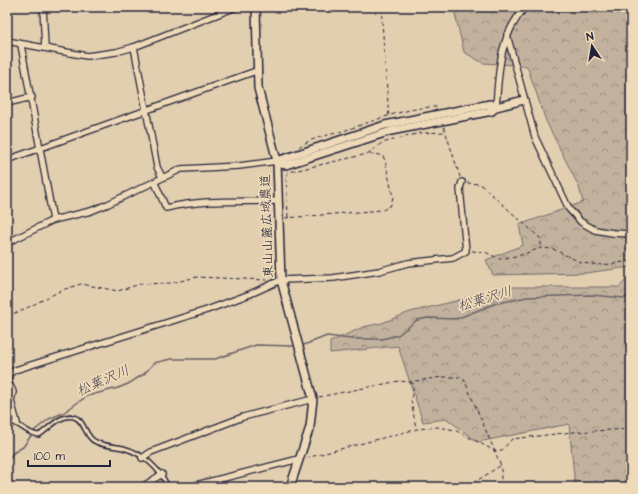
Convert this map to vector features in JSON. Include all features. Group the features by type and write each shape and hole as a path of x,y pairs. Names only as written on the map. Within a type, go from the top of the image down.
{"street":[{"path":"43,7 45,48"},
{"path":"7,41 21,45 87,56 116,52 134,47 236,7"},
{"name":"東山山麓広域農道","path":"256,7 256,71 261,101 277,162 281,280 313,399 310,427 290,487"},
{"path":"515,7 521,12"},
{"path":"496,107 500,59 507,35 525,7"},
{"path":"507,35 535,137 569,209 581,222 595,230 631,234"},
{"path":"21,45 32,97 53,220"},
{"path":"134,47 157,168 162,177"},
{"path":"7,160 256,71"},
{"path":"7,103 32,97"},
{"path":"390,128 443,121 492,111 496,107 524,100"},
{"path":"7,243 53,220 90,211 155,183 162,177 181,170 277,162 286,165 390,128 490,104 496,107"},
{"path":"17,423 11,401 13,392 8,381 9,374 14,370 207,310 250,294 281,280 333,278 379,271 408,262 454,258 466,251 460,188 462,182"},
{"path":"155,183 166,208 186,203 210,201 278,202"},
{"path":"142,458 158,449 243,417 313,399"},
{"path":"188,487 299,459"},
{"path":"142,487 162,474"}],"lane":[{"path":"7,421 17,423 30,432 40,435 65,417 74,417 95,442 125,449 152,464 162,474 168,487"}],"path":[{"path":"381,7 390,128 393,139"},
{"path":"443,121 462,182 480,184 541,239 541,248"},
{"path":"367,154 382,142 420,133 446,132"},
{"path":"279,218 383,210 391,204 393,197 385,160 382,155 367,154 289,172 286,175 288,217"},
{"path":"466,251 485,252 500,258 521,255 541,248 552,249 582,263 603,264 631,261"},
{"path":"7,315 19,312 62,290 81,284 118,291 140,284 172,283 198,277 281,280"},
{"path":"313,399 400,381 409,382 443,376 463,377 501,466 501,487"},
{"path":"409,382 414,384 411,400 416,429"},
{"path":"299,459 416,429 438,426 456,430 495,451 502,450 512,439 573,432 631,429"},
{"path":"467,487 501,466"}],"green space":[{"path":"480,7 631,7 631,274 630,267 586,273 493,275 486,260 523,245 519,225 583,202 579,187 546,121 527,66 483,63 464,52 454,10"},
{"path":"631,275 631,487 575,487 569,424 478,442 447,419 423,422 398,346 330,353 330,342 363,327 382,323 410,312 513,287 619,287"}],"waterway":[{"name":"松葉沢川","path":"304,345 327,336 351,339 382,339 398,335 417,320 428,318 456,319 494,304 527,297 591,295 624,298 631,296"},
{"name":"松葉沢川","path":"7,462 13,453 23,447 35,430 49,419 63,413 87,396 128,384 144,374 154,363 171,359 215,359 256,345 294,346"}]}
